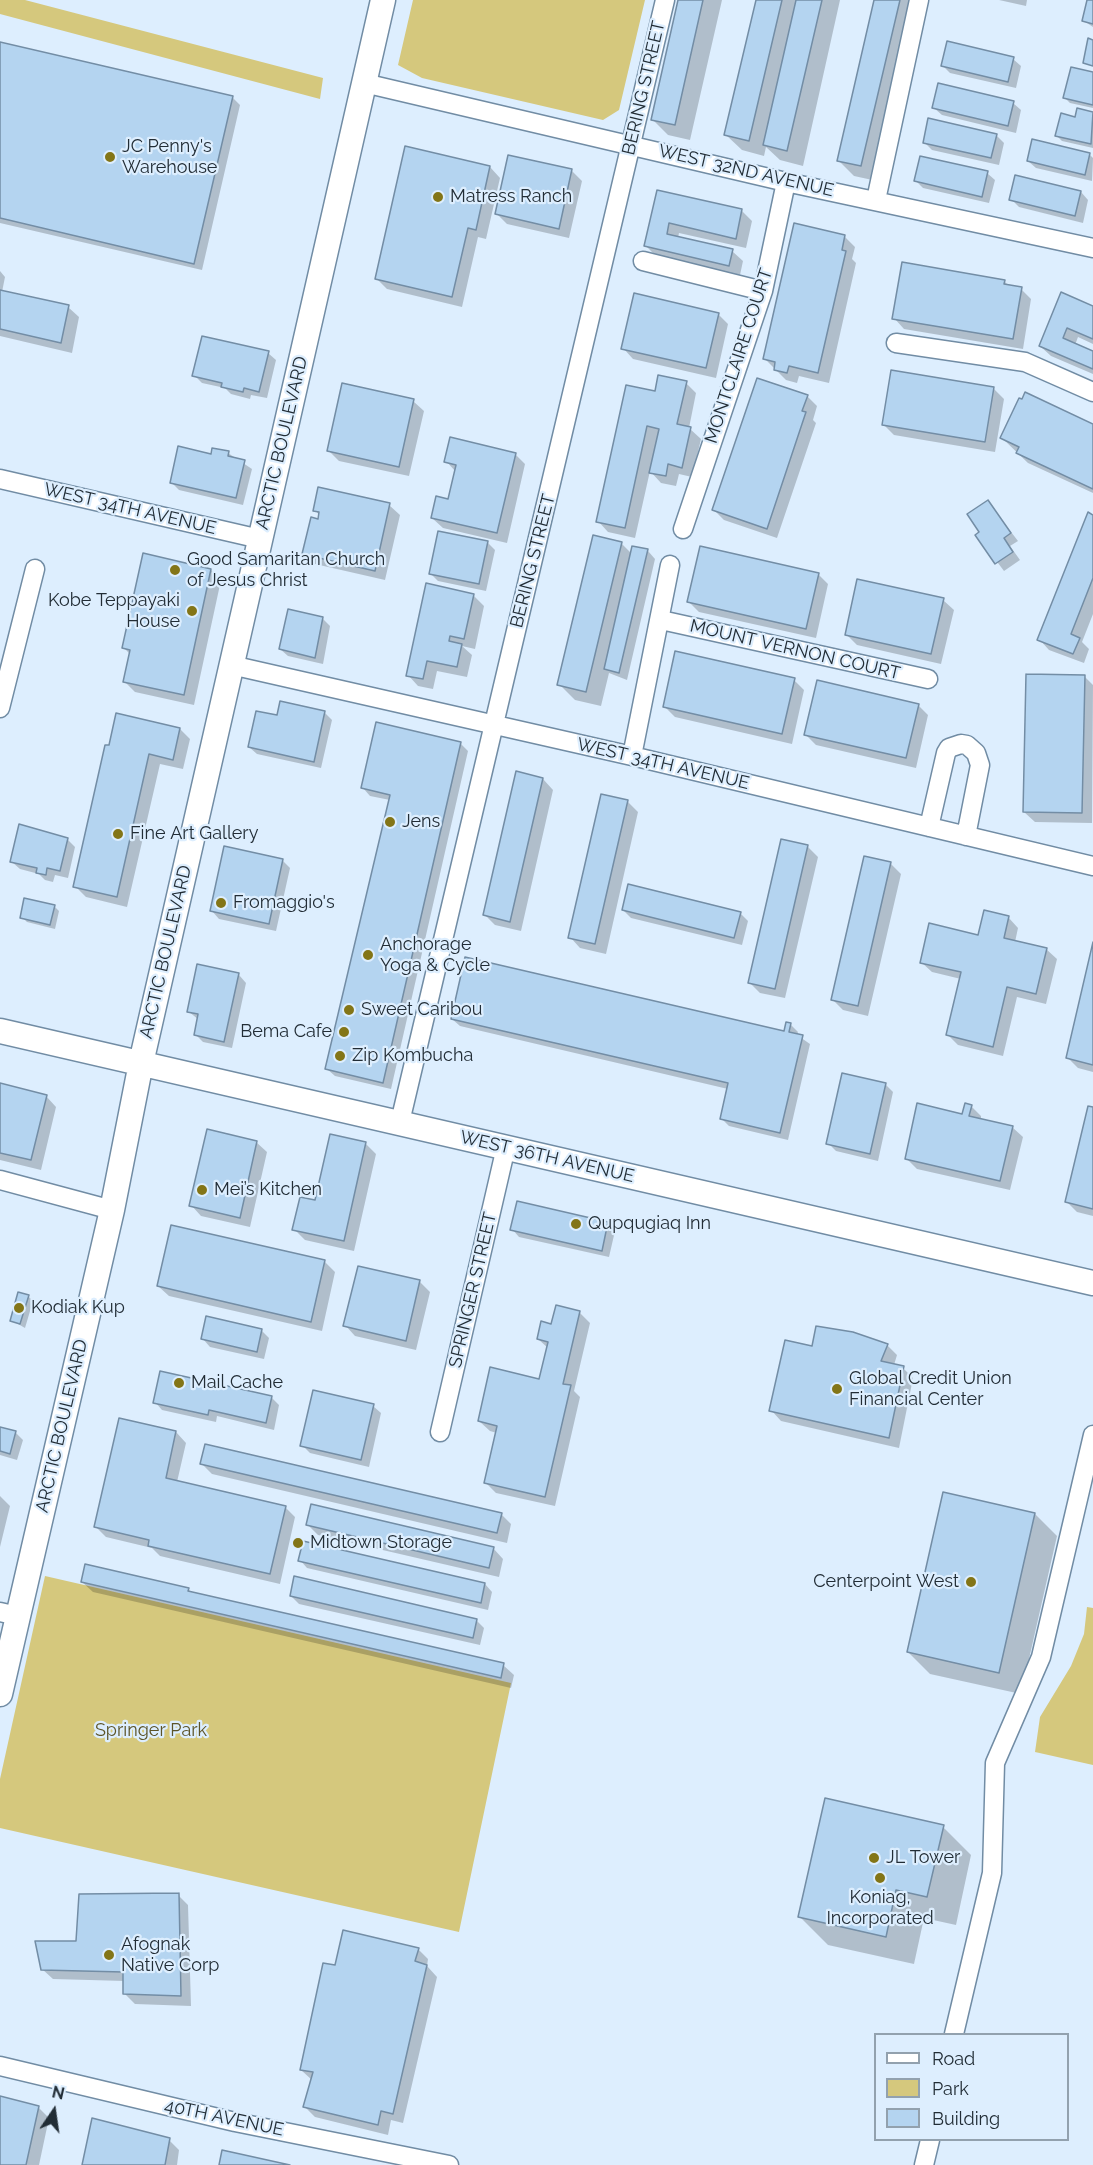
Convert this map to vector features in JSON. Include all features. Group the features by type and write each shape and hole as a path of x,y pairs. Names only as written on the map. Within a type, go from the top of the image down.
{"main road":[{"name":"ARCTIC BOULEVARD","path":"0,1694 9,1614 112,1210 141,1063 383,0"},
{"name":"WEST 36TH AVENUE","path":"0,1031 1093,1283"}],"street":[{"name":"BERING STREET","path":"400,1122 665,0"},
{"path":"876,200 919,0"},
{"name":"WEST 32ND AVENUE","path":"364,83 786,182 1093,248"},
{"name":"MONTCLAIRE COURT","path":"683,529 763,291 786,182"},
{"path":"643,261 763,291"},
{"path":"896,344 1025,362 1093,392"},
{"name":"WEST 34TH AVENUE","path":"0,479 260,539"},
{"path":"632,756 661,620 670,565"},
{"path":"0,708 35,568"},
{"name":"MOUNT VERNON COURT","path":"661,620 928,679"},
{"name":"WEST 34TH AVENUE","path":"231,665 632,756 1093,866"},
{"path":"929,827 946,753 955,746 967,745 980,759 980,765 966,836"},
{"name":"SPRINGER STREET","path":"440,1432 506,1147"},
{"path":"0,1180 112,1210"},
{"path":"954,2033 992,1873 995,1763 1041,1657 1093,1435"},
{"name":"40TH AVENUE","path":"0,2066 235,2122 449,2165"},
{"path":"924,2165 930,2141"}],"green space":[{"path":"0,0 25,0 323,78 320,99 0,14"},
{"path":"413,0 645,0 619,110 603,120 422,78 398,65"},
{"name":"Springer Park","path":"45,1576 511,1683 459,1932 0,1828 0,1779"},
{"path":"1087,1607 1093,1608 1093,1765 1035,1752 1040,1717 1071,1666 1084,1634"}],"building":[{"path":"678,0 703,0 675,125 651,120"},
{"path":"756,0 782,0 749,141 724,135"},
{"path":"796,0 822,0 787,151 763,145"},
{"path":"874,0 900,0 861,166 837,161"},
{"path":"1087,0 1093,0 1093,24 1082,21"},
{"path":"1088,38 1093,40 1093,66 1083,63"},
{"path":"947,41 1014,57 1008,82 941,66"},
{"name":"JC Penny's Warehouse","path":"0,42 233,96 194,264 0,218"},
{"path":"1071,67 1093,72 1093,105 1063,98"},
{"path":"938,83 1014,101 1008,126 932,108"},
{"path":"1077,108 1093,112 1091,144 1055,136 1061,113 1075,117"},
{"path":"928,118 997,134 991,158 923,143"},
{"path":"1032,139 1090,153 1085,175 1027,161"},
{"name":"Matress Ranch","path":"405,146 490,166 476,230 468,228 452,297 375,279"},
{"path":"508,155 572,169 559,229 495,214"},
{"path":"920,156 988,171 982,197 914,181"},
{"path":"1015,175 1081,191 1075,216 1009,200"},
{"path":"657,190 742,209 736,239 669,223 667,234 733,249 729,266 644,246"},
{"path":"794,223 845,235 842,250 846,251 818,373 789,366 787,373 774,370 775,362 763,359"},
{"path":"902,262 1005,280 1004,284 1022,287 1013,339 892,319"},
{"path":"0,290 69,305 61,343 0,329"},
{"path":"1061,292 1093,306 1093,339 1067,328 1063,338 1093,351 1093,369 1039,346"},
{"path":"634,293 719,313 706,368 621,349"},
{"path":"202,336 269,351 259,392 244,388 243,392 221,387 222,383 192,376"},
{"path":"891,370 994,387 985,442 882,425"},
{"path":"658,375 687,381 677,424 691,427 682,468 668,464 666,476 649,473 659,429 647,426 625,528 596,522 626,385 655,391"},
{"path":"757,378 808,395 802,411 806,412 767,529 712,510"},
{"path":"342,383 414,399 399,467 327,451"},
{"path":"1025,392 1093,424 1093,489 1016,453 1019,447 1000,438 1019,398 1022,399"},
{"path":"450,437 516,453 497,533 431,518 436,496 448,499 456,465 444,462"},
{"path":"178,446 211,454 212,448 229,451 228,456 245,460 236,498 170,483"},
{"path":"318,487 390,503 375,571 302,554 311,517 318,519 319,512 313,511"},
{"path":"988,500 1011,533 1004,538 1013,552 995,564 975,535 979,532 967,514"},
{"path":"1088,512 1093,515 1093,578 1071,634 1080,638 1073,654 1037,640"},
{"path":"438,531 488,541 479,584 429,574"},
{"path":"593,535 622,542 586,692 557,685"},
{"path":"632,546 648,549 619,673 604,669"},
{"path":"700,546 819,573 806,629 687,602"},
{"path":"143,553 211,569 184,695 123,682 130,650 122,648"},
{"path":"857,579 944,598 931,654 845,635"},
{"path":"426,583 474,594 464,639 450,636 449,641 462,644 457,667 427,661 423,679 406,676"},
{"path":"288,609 323,617 315,658 279,649"},
{"path":"675,651 795,678 782,734 663,707"},
{"path":"1026,674 1085,675 1082,813 1023,812"},
{"path":"817,680 919,704 906,758 804,735"},
{"path":"280,701 325,711 314,762 248,747 256,711 277,715"},
{"path":"116,713 180,728 173,760 149,754 117,897 73,887 105,745 109,745"},
{"path":"376,722 461,742 383,1083 325,1069 390,795 361,788"},
{"path":"516,771 543,778 510,922 483,915"},
{"path":"601,794 628,800 595,944 568,938"},
{"path":"19,824 68,838 60,871 47,868 46,875 36,873 37,868 10,862"},
{"path":"781,839 808,845 775,989 748,983"},
{"path":"224,846 283,859 269,924 210,911"},
{"path":"864,856 891,862 858,1006 831,1000"},
{"path":"628,884 741,912 734,938 622,910"},
{"path":"24,898 55,905 50,925 20,918"},
{"path":"984,910 1009,916 1004,938 1047,948 1036,994 1007,987 993,1047 946,1035 961,972 920,963 929,923 978,935"},
{"path":"1093,942 1093,1065 1066,1058"},
{"path":"465,957 784,1031 786,1022 791,1023 789,1032 803,1035 780,1133 720,1119 728,1083 451,1019"},
{"path":"197,964 239,973 224,1042 194,1035 198,1014 187,1012"},
{"path":"842,1073 886,1083 870,1154 826,1144"},
{"path":"0,1083 47,1095 31,1160 0,1153"},
{"path":"917,1103 962,1114 965,1103 972,1105 969,1116 1013,1126 1000,1181 905,1159"},
{"path":"1088,1106 1093,1107 1093,1209 1065,1202"},
{"path":"207,1129 257,1141 240,1218 189,1206"},
{"path":"330,1134 366,1142 344,1241 292,1230 300,1197 315,1200"},
{"path":"517,1201 608,1222 602,1251 510,1230"},
{"path":"171,1225 325,1260 311,1322 157,1286"},
{"path":"358,1266 420,1280 406,1341 343,1326"},
{"name":"Kodiak Kup","path":"18,1292 29,1295 20,1324 10,1321"},
{"path":"556,1305 580,1311 563,1384 571,1385 545,1497 484,1483 497,1426 478,1421 490,1367 539,1379 548,1342 537,1339 541,1321 551,1324"},
{"path":"206,1316 262,1329 257,1352 201,1339"},
{"name":"Global Credit Union Financial Center","path":"816,1326 853,1332 888,1344 881,1361 904,1366 889,1438 769,1411 785,1340 812,1346"},
{"path":"160,1371 272,1396 266,1423 209,1410 208,1415 153,1403"},
{"path":"313,1390 374,1404 361,1460 300,1446"},
{"path":"119,1418 176,1431 166,1478 286,1506 270,1574 148,1546 149,1540 94,1527"},
{"path":"0,1427 16,1431 10,1454 0,1451"},
{"path":"205,1444 502,1513 497,1533 200,1464"},
{"name":"Centerpoint West","path":"943,1492 1035,1513 999,1673 907,1652"},
{"path":"311,1504 494,1547 489,1568 306,1525"},
{"path":"303,1541 485,1583 481,1603 298,1561"},
{"path":"85,1564 189,1588 188,1591 504,1663 501,1678 81,1582"},
{"path":"294,1576 477,1619 473,1638 290,1596"},
{"name":"JL Tower","path":"825,1798 944,1825 927,1897 896,1890 886,1937 798,1917"},
{"name":"Afognak Native Corp","path":"179,1893 181,1996 123,1994 123,1972 41,1970 35,1941 76,1941 79,1894"},
{"path":"343,1930 419,1948 415,1961 427,1965 393,2114 381,2111 378,2125 303,2107 313,2072 300,2070 323,1963 335,1965"},
{"path":"0,2096 39,2106 26,2165 0,2165"},
{"path":"92,2118 170,2138 165,2165 82,2165"},
{"path":"222,2150 290,2165 219,2165"}],"place":[{"name":"JC Penny's Warehouse","path":"110,157"},
{"name":"Matress Ranch","path":"438,197"},
{"name":"Good Samaritan Church of Jesus Christ","path":"175,570"},
{"name":"Kobe Teppayaki House","path":"192,611"},
{"name":"Jens","path":"390,822"},
{"name":"Fine Art Gallery","path":"118,834"},
{"name":"Fromaggio's","path":"221,903"},
{"name":"Anchorage Yoga & Cycle","path":"368,955"},
{"name":"Sweet Caribou","path":"349,1010"},
{"name":"Bema Cafe","path":"344,1032"},
{"name":"Zip Kombucha","path":"340,1056"},
{"name":"Mei’s Kitchen","path":"202,1190"},
{"name":"Qupqugiaq Inn","path":"576,1224"},
{"name":"Kodiak Kup","path":"19,1308"},
{"name":"Mail Cache","path":"179,1383"},
{"name":"Global Credit Union Financial Center","path":"837,1389"},
{"name":"Midtown Storage","path":"298,1543"},
{"name":"Centerpoint West","path":"971,1582"},
{"name":"JL Tower","path":"874,1858"},
{"name":"Koniag, Incorporated","path":"880,1878"},
{"name":"Afognak Native Corp","path":"109,1955"}]}
